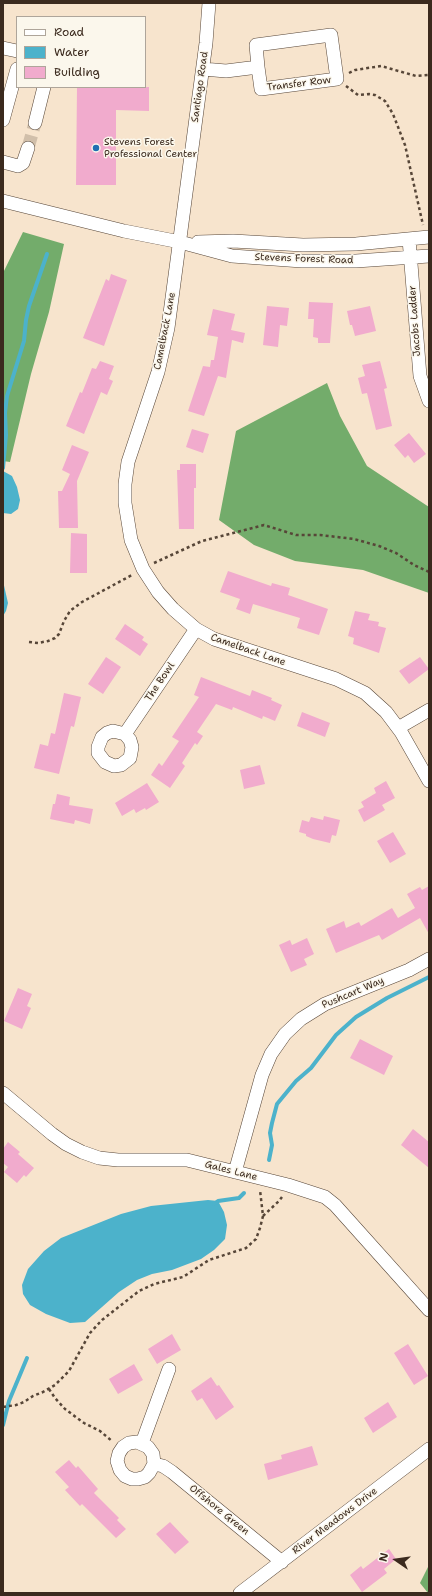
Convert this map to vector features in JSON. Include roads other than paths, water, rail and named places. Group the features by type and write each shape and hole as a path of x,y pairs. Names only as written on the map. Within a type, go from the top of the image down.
{"street":[{"name":"Santiago Road","path":"180,242 203,70 209,3"},
{"name":"Transfer Row","path":"331,35 336,79 261,89 258,67 256,45 331,35"},
{"path":"3,48 16,51"},
{"path":"203,70 226,71 258,67"},
{"path":"3,116 16,72"},
{"path":"35,123 44,88"},
{"path":"3,162 18,166 23,163 28,148"},
{"name":"Stevens Forest Road","path":"3,201 124,231 180,242 232,256 302,261 410,259 429,256"},
{"name":"Stevens Forest Road","path":"180,242 233,241 303,246 356,244 427,237"},
{"name":"Jacobs Ladder","path":"409,239 420,376 429,401"},
{"name":"Camelback Lane","path":"180,242 168,328 163,351 158,372 128,462 125,484 125,502 131,540 143,569 168,604 196,629 214,639 326,676 365,692 381,706 398,728 429,781"},
{"name":"The Bowl","path":"125,734 196,629"},
{"path":"398,728 429,710"},
{"name":"Pushcart Way","path":"235,1172 262,1075 271,1054 285,1034 301,1019 325,1004 403,972 429,959"},
{"name":"Gales Lane","path":"3,1093 66,1144 99,1158 118,1160 187,1160 259,1178 325,1197 334,1205 429,1310"},
{"path":"142,1443 169,1369"},
{"path":"129,1443 142,1443 148,1447 153,1454 154,1464 145,1477 132,1479 125,1476 120,1470 117,1460 123,1447 129,1443"},
{"name":"River Meadows Drive","path":"240,1593 429,1449"},
{"name":"Offshore Green","path":"154,1464 163,1466 172,1472 282,1562"}],"water":[{"path":"3,471 12,476 17,487 20,500 18,509 11,514 3,513"},
{"path":"3,581 8,603 3,616"},
{"path":"208,1200 218,1201 224,1212 227,1225 225,1239 214,1250 201,1259 172,1270 152,1274 137,1280 119,1292 85,1322 70,1323 46,1314 30,1305 23,1294 22,1285 28,1269 44,1251 61,1238 121,1214 151,1206"}],"waterway":[{"path":"3,468 7,396 24,341 29,306 47,254"},
{"path":"269,1160 272,1145 270,1133 277,1104 296,1081 311,1068 336,1035 356,1017 387,998 429,977"},
{"path":"214,1204 218,1201 239,1198 244,1193"},
{"path":"3,1425 9,1401 27,1358"}],"tunnel":[{"path":"28,148 35,123"}],"place":[{"name":"Stevens Forest Professional Center","path":"96,148"}]}
